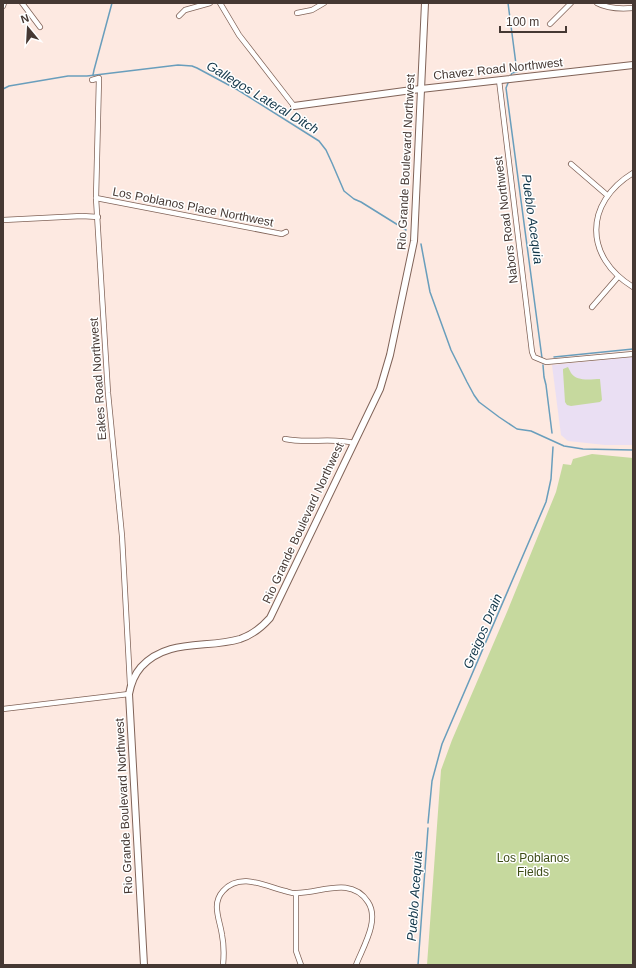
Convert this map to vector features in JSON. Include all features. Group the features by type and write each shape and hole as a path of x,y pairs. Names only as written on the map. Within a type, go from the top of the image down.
{"street":[{"path":"22,3 40,26"},
{"path":"179,16 185,10 210,3"},
{"path":"220,3 240,35 294,106"},
{"path":"297,13 312,10 324,3"},
{"name":"Rio Grande Boulevard Northwest","path":"144,965 129,694 130,684 146,661 156,654 165,650 241,639 253,633 270,618 380,388 390,354 413,249 425,3"},
{"path":"550,24 571,3"},
{"path":"597,3 608,7 633,8"},
{"name":"Chavez Road Northwest","path":"294,106 421,89 633,65"},
{"name":"Eakes Road Northwest","path":"92,80 99,78 96,198 108,393 122,536 130,684"},
{"name":"Nabors Road Northwest","path":"499,80 531,344 534,357 546,362 633,354"},
{"path":"571,164 607,195"},
{"path":"633,173 607,195 597,220 596,238 602,257 618,277 633,286"},
{"name":"Los Poblanos Place Northwest","path":"96,198 282,234 286,232"},
{"path":"3,220 82,216 98,217"},
{"path":"592,306 618,277"},
{"path":"285,439 295,441 343,440 354,443"},
{"path":"3,709 129,694"},
{"path":"223,965 224,955 222,934 216,906 222,892 233,883 248,881 296,894 329,888 347,887 359,892 368,903 372,917 369,932 356,965"},
{"path":"296,894 296,951 301,965"}],"shaded area":[{"path":"633,357 633,445 605,445 568,441 561,435 552,365"}],"green space":[{"path":"568,367 571,373 577,378 600,379 602,400 600,402 571,406 567,405 565,402 563,369"},
{"name":"Los Poblanos Fields","path":"592,454 633,458 633,965 427,965 441,770 452,740 507,612 556,492 563,464 571,465 573,459"}],"waterway":[{"path":"93,75 112,3"},
{"name":"Pueblo Acequia","path":"508,3 517,72 512,73 511,75"},
{"name":"Gallegos Lateral Ditch","path":"3,89 9,86 68,76 87,76 178,65 192,66 238,90 319,141 326,150 344,191 354,199 406,230"},
{"name":"Pueblo Acequia","path":"508,83 506,88 542,358"},
{"name":"Gallegos Lateral Ditch","path":"421,244 430,292 451,350 479,402 517,429 531,431 564,446 583,449 633,450"},
{"path":"554,357 633,349"},
{"name":"Pueblo Acequia","path":"543,365 552,433"},
{"name":"Greigos Drain","path":"428,823 432,781 442,744 546,502 551,479 553,447"},
{"name":"Pueblo Acequia","path":"418,965 428,828"}]}
